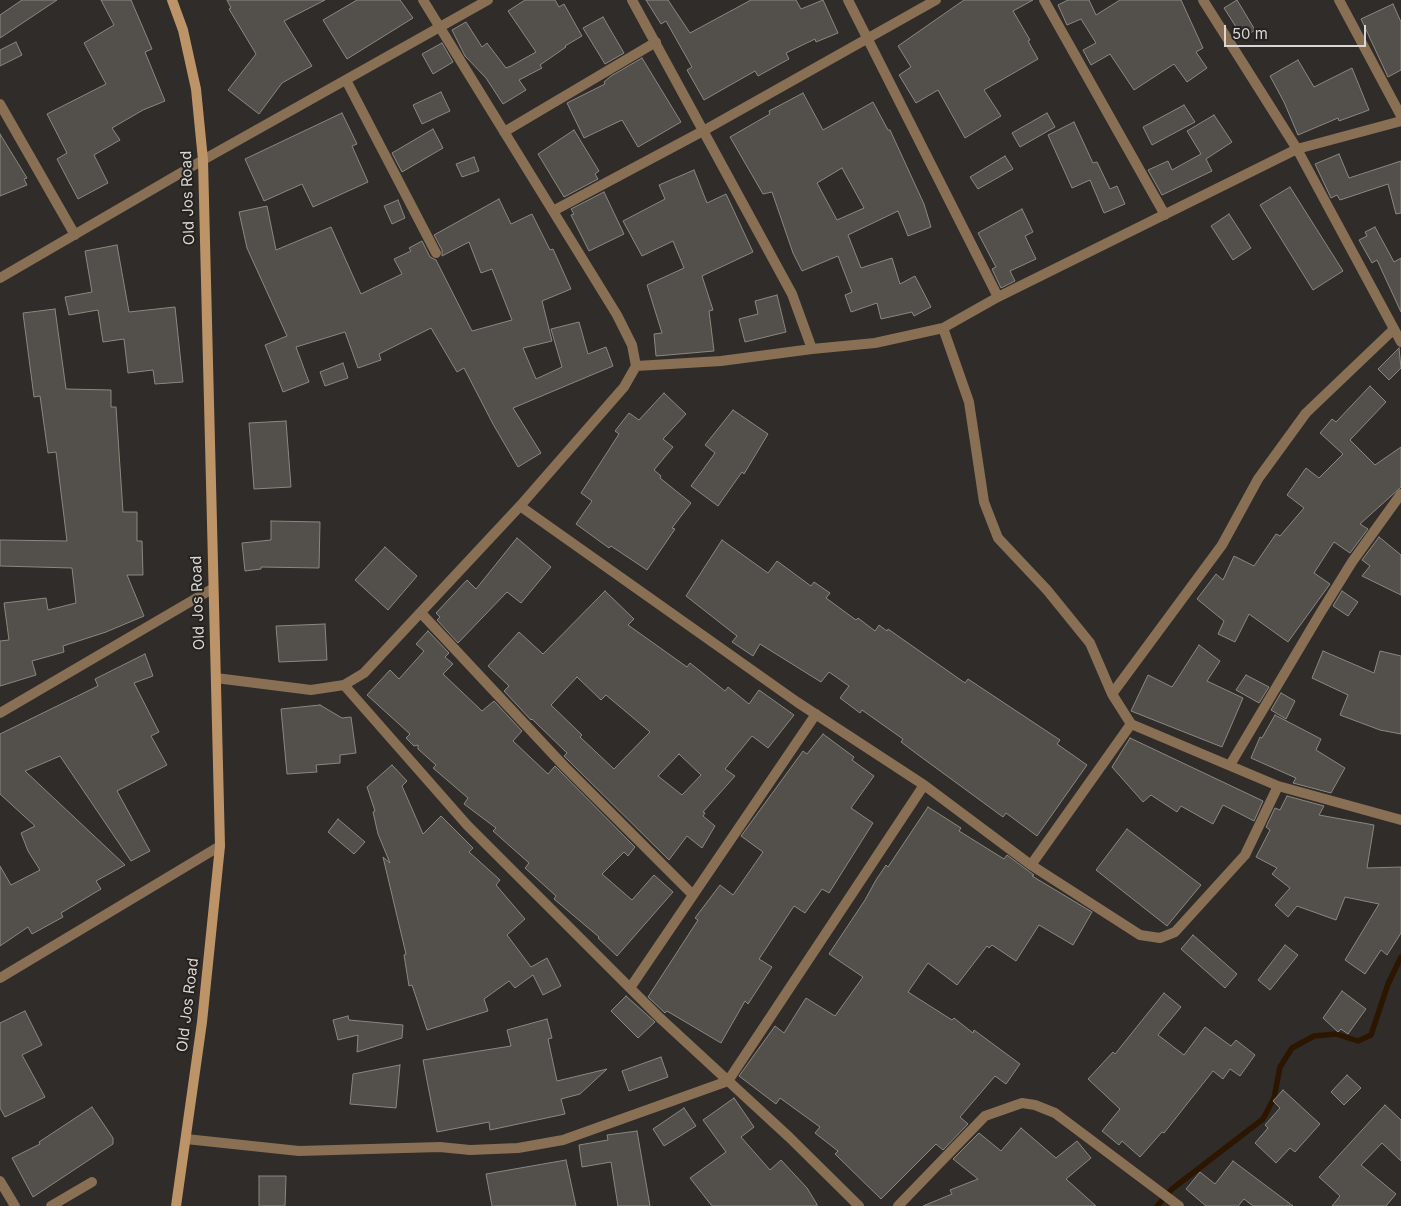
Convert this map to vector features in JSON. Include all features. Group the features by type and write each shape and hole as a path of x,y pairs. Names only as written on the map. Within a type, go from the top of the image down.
{"main road":[{"name":"Old Jos Road","path":"172,0 183,30 196,89 203,160 212,589 220,846 202,1022 176,1206"}],"street":[{"path":"216,678 311,690 344,685 364,672 520,506 624,387 636,366 632,345 617,314 422,0"},
{"path":"0,278 203,160 488,0"},
{"path":"632,0 792,294 812,349"},
{"path":"848,0 998,297"},
{"path":"553,211 936,0"},
{"path":"1044,0 1165,215"},
{"path":"1203,0 1297,150 1392,330 1401,342"},
{"path":"1339,0 1401,116"},
{"path":"504,132 656,42"},
{"path":"346,80 436,253"},
{"path":"0,104 75,235"},
{"path":"636,366 721,361 875,343 944,328 998,297 1297,150 1401,121"},
{"path":"944,328 969,402 984,502 998,538 1047,590 1090,643 1112,694 1131,724 1278,786 1401,820"},
{"path":"1112,694 1222,545 1258,479 1306,413 1392,330"},
{"path":"1230,765 1321,612 1401,494"},
{"path":"520,506 816,714 924,785 1031,865 1140,935 1160,938 1174,932 1244,855 1278,786"},
{"path":"0,713 212,589"},
{"path":"420,613 564,766 693,895"},
{"path":"344,685 467,824 630,988 859,1206"},
{"path":"630,988 816,714"},
{"path":"1031,865 1131,724"},
{"path":"186,1139 298,1152 440,1147 470,1150 518,1148 562,1140 728,1081 924,785"},
{"path":"0,978 220,846"},
{"path":"898,1206 985,1116 1022,1103 1035,1105 1055,1113 1179,1206"},
{"path":"0,1180 15,1206"},
{"path":"51,1206 92,1182"}],"building":[{"path":"22,0 57,0 0,38 0,15"},
{"path":"101,0 131,0 152,49 145,52 165,101 143,110 112,128 120,140 94,155 108,183 78,199 57,159 67,153 47,114 106,84 84,43 114,25"},
{"path":"227,0 325,0 284,21 312,66 282,83 259,114 228,90 256,54 229,9 231,8"},
{"path":"357,0 400,0 413,18 347,59 323,20"},
{"path":"525,0 555,0 559,7 564,4 582,36 540,65 542,68 519,80 526,90 503,104 486,78 465,56 452,30 466,22 482,47 487,43 506,68 511,66 536,52 508,11"},
{"path":"646,0 668,0 690,33 751,0 796,0 801,9 823,0 838,33 816,42 815,39 786,53 789,59 758,76 755,71 704,100 687,70 692,67 666,21 661,24"},
{"path":"964,0 1033,0 1013,11 1030,40 1028,41 1038,59 984,90 1001,116 965,138 938,90 916,103 899,75 911,67 898,46"},
{"path":"1068,0 1089,0 1096,15 1120,0 1181,0 1203,48 1196,52 1207,68 1187,82 1174,64 1134,90 1110,54 1091,65 1083,50 1096,43 1081,19 1067,25 1058,5"},
{"path":"1237,0 1255,30 1243,38 1224,8"},
{"path":"1393,4 1401,22 1401,70 1388,77 1361,19"},
{"path":"603,17 624,53 605,64 583,28"},
{"path":"16,42 22,55 0,66 0,50"},
{"path":"442,43 453,62 433,74 422,54"},
{"path":"642,58 681,122 638,147 622,120 584,138 567,103 605,84 604,82 611,76"},
{"path":"1298,60 1314,87 1352,68 1369,110 1339,121 1338,118 1298,135 1284,102 1270,76"},
{"path":"441,92 450,111 422,124 413,105"},
{"path":"803,93 823,130 873,102 888,130 890,130 924,204 931,227 908,236 898,211 848,235 861,268 892,258 900,284 915,276 931,307 914,316 912,312 881,319 877,303 851,312 845,295 852,292 838,256 802,271 793,253 772,192 763,194 730,137 770,114 769,111","holes":["842,168 864,208 837,220 817,183"]},
{"path":"1184,105 1195,122 1152,145 1143,127"},
{"path":"342,113 357,144 352,146 368,182 313,207 302,184 264,201 245,159"},
{"path":"1047,113 1055,127 1020,147 1012,133"},
{"path":"1214,115 1232,142 1206,159 1212,171 1162,195 1148,170 1168,161 1172,170 1201,154 1187,131"},
{"path":"1074,122 1093,163 1097,162 1110,189 1117,186 1125,204 1104,213 1090,180 1072,188 1048,135"},
{"path":"433,129 443,148 402,172 392,153"},
{"path":"574,130 599,171 595,174 598,179 564,197 538,154"},
{"path":"0,134 27,178 24,179 27,185 0,196"},
{"path":"1339,154 1349,178 1401,161 1401,213 1396,214 1388,184 1340,200 1337,195 1331,198 1315,164"},
{"path":"1005,156 1013,169 978,189 970,177"},
{"path":"474,157 479,171 462,177 456,164"},
{"path":"694,170 707,203 726,194 753,252 702,276 713,310 709,311 714,351 656,356 654,334 662,333 647,285 684,268 673,241 642,256 623,221 665,199 659,185"},
{"path":"1290,187 1343,271 1313,290 1260,205"},
{"path":"604,192 624,234 589,251 571,215 574,214 571,209"},
{"path":"499,199 511,224 532,214 550,250 553,249 571,289 542,301 552,341 523,348 536,379 562,367 551,329 579,322 588,354 606,347 613,366 513,408 541,453 518,467 464,368 457,372 431,328 379,354 381,360 358,368 345,332 296,347 309,382 283,392 265,345 287,336 247,248 239,212 267,206 276,250 331,227 361,294 402,274 394,259 411,251 409,248 422,241 430,257 436,260 472,331 512,320 492,269 481,273 469,242 442,256 442,250 434,235"},
{"path":"398,200 405,218 392,224 384,206"},
{"path":"1022,209 1033,232 1025,236 1036,259 1010,271 1015,281 1001,288 992,269 996,267 978,233"},
{"path":"1229,214 1251,248 1233,260 1211,226"},
{"path":"1375,227 1394,262 1401,258 1401,312 1377,260 1372,263 1359,240 1367,236 1365,232"},
{"path":"117,245 129,312 175,307 183,382 155,384 153,370 128,373 124,339 103,342 98,310 69,315 65,297 92,292 85,251"},
{"path":"777,295 786,332 745,342 739,319 758,314 755,301"},
{"path":"55,309 66,389 111,390 111,407 116,407 123,512 137,512 137,541 142,541 143,575 127,575 144,616 106,632 63,646 64,652 32,661 36,675 0,686 0,641 9,640 4,603 46,598 48,610 76,603 72,568 0,566 0,540 67,541 56,452 48,453 40,396 34,397 23,313"},
{"path":"1399,348 1401,368 1389,380 1378,369"},
{"path":"343,363 348,378 325,386 320,372"},
{"path":"1370,386 1386,402 1350,440 1375,465 1401,447 1401,487 1360,524 1368,529 1350,553 1334,542 1314,573 1330,584 1288,642 1249,614 1235,642 1218,634 1224,621 1197,599 1216,574 1223,580 1234,556 1254,566 1276,534 1280,536 1304,508 1287,495 1306,468 1319,478 1343,454 1320,433 1332,419 1336,422"},
{"path":"664,393 686,414 663,439 673,447 654,470 661,476 660,478 691,503 672,528 675,529 647,570 611,546 609,548 576,524 592,501 581,493 619,434 615,431 629,413 639,420"},
{"path":"733,410 768,434 744,474 742,472 718,506 691,486 715,453 705,445"},
{"path":"286,421 291,487 254,489 249,423"},
{"path":"271,521 320,522 319,568 261,567 261,569 245,571 242,543 271,540"},
{"path":"1379,537 1401,555 1401,595 1362,576 1370,566 1362,560"},
{"path":"517,538 551,567 521,603 507,592 458,643 437,620 440,617 436,613 467,580 476,589"},
{"path":"722,540 768,573 777,561 811,586 814,582 830,593 826,598 856,620 858,618 875,631 879,625 887,631 888,629 965,683 968,679 1060,740 1057,744 1087,765 1037,836 1006,813 1003,817 901,742 903,739 862,710 860,713 840,698 849,686 829,672 821,682 760,644 753,656 732,642 737,636 686,596"},
{"path":"385,547 417,576 388,610 355,580"},
{"path":"605,591 634,619 628,625 687,667 690,663 725,691 728,687 749,704 759,690 794,715 768,748 752,736 725,769 735,776 703,812 705,813 703,816 715,826 702,848 687,836 669,860 564,756 567,753 531,720 504,691 509,686 488,666 519,632 543,654","holes":["577,677 601,700 606,695 650,732 614,769 580,737 582,735 551,705","679,754 701,775 682,795 658,776"]},
{"path":"1342,591 1358,602 1348,616 1333,606"},
{"path":"325,624 327,660 279,662 276,626"},
{"path":"428,631 449,653 445,657 453,664 443,674 482,711 494,701 522,731 513,741 548,774 555,766 635,847 628,856 624,852 602,874 632,900 654,875 673,892 617,956 599,937 554,899 556,896 525,868 529,863 493,831 496,828 464,804 468,798 433,768 436,765 418,749 418,745 414,746 406,738 410,734 367,695 390,670 399,679 424,651 416,644"},
{"path":"1199,645 1220,661 1207,681 1243,698 1222,747 1131,711 1148,675 1172,687"},
{"path":"1323,651 1374,673 1380,651 1401,656 1401,734 1380,730 1340,715 1348,695 1312,678"},
{"path":"145,654 153,676 134,683 159,732 151,736 167,765 117,791 150,851 131,861 60,756 25,771 125,865 96,881 101,889 61,913 63,917 32,934 28,927 0,946 0,866 11,885 40,870 28,851 21,833 35,826 0,794 0,734 98,686 95,679"},
{"path":"1246,675 1269,687 1259,703 1236,690"},
{"path":"1281,693 1295,701 1286,719 1271,710"},
{"path":"320,705 342,718 351,717 356,753 340,755 340,763 316,765 317,772 287,774 281,709"},
{"path":"1275,715 1321,739 1316,750 1345,768 1331,793 1293,783 1296,778 1251,758 1260,737 1262,738"},
{"path":"823,734 854,757 852,760 874,776 851,808 873,823 829,893 822,889 805,913 794,906 759,959 772,967 748,1004 745,1001 721,1043 667,1011 665,1013 648,997 698,920 695,918 720,885 733,895 763,852 741,836 803,751 807,754"},
{"path":"1130,738 1263,801 1254,821 1223,805 1213,824 1181,806 1177,812 1151,795 1143,802 1112,767"},
{"path":"392,765 407,781 402,786 423,834 441,816 473,848 469,852 500,880 496,885 525,919 507,935 531,967 547,958 561,986 543,995 533,975 515,988 509,981 484,999 488,1011 427,1030 412,985 409,986 404,955 406,954 383,857 390,863 378,834 373,812 375,811 367,787"},
{"path":"1287,796 1324,806 1319,815 1374,825 1367,868 1401,867 1401,933 1387,955 1381,950 1365,974 1345,960 1379,904 1345,897 1336,920 1297,906 1288,917 1275,905 1290,888 1272,874 1277,868 1256,857 1270,830 1266,827 1275,808 1280,810"},
{"path":"928,807 961,828 959,831 1004,859 1007,855 1034,875 1032,876 1092,912 1073,945 1039,925 1016,961 992,945 989,948 987,946 957,985 928,963 908,992 952,1020 954,1018 973,1033 974,1030 1020,1064 1006,1084 995,1076 960,1117 968,1124 943,1150 936,1144 881,1199 835,1154 838,1151 815,1133 820,1127 780,1098 776,1104 739,1076 775,1026 784,1033 806,998 835,1016 863,977 829,954 886,865 888,867"},
{"path":"338,819 365,842 354,854 328,832"},
{"path":"1127,829 1201,885 1167,926 1096,870"},
{"path":"1193,935 1237,974 1225,988 1181,949"},
{"path":"1285,945 1298,955 1270,990 1258,980"},
{"path":"1342,991 1366,1009 1348,1034 1341,1029 1338,1032 1323,1018"},
{"path":"1164,993 1181,1007 1158,1035 1184,1055 1205,1027 1231,1046 1236,1040 1255,1055 1240,1076 1230,1069 1223,1079 1213,1071 1164,1133 1162,1132 1140,1157 1122,1141 1119,1145 1102,1131 1120,1109 1088,1079 1113,1052 1115,1054"},
{"path":"626,996 655,1022 638,1038 611,1011"},
{"path":"25,1011 42,1045 22,1055 45,1097 5,1117 0,1108 0,1023"},
{"path":"348,1016 349,1020 403,1025 402,1038 357,1052 358,1035 338,1040 333,1020"},
{"path":"547,1019 552,1038 548,1039 557,1081 607,1069 580,1094 561,1099 565,1114 490,1130 489,1122 437,1132 423,1060 511,1046 507,1030"},
{"path":"661,1057 668,1077 629,1091 622,1071"},
{"path":"400,1065 396,1108 350,1104 353,1074"},
{"path":"1347,1075 1361,1088 1344,1105 1331,1092"},
{"path":"1283,1090 1320,1124 1295,1152 1290,1148 1276,1163 1255,1143 1268,1128 1265,1125 1280,1108 1273,1101"},
{"path":"734,1098 754,1127 741,1137 770,1170 781,1160 807,1188 818,1206 712,1206 690,1178 726,1152 703,1120"},
{"path":"1385,1105 1401,1120 1401,1161 1382,1143 1361,1165 1396,1194 1386,1206 1332,1206 1340,1196 1319,1177"},
{"path":"92,1107 113,1138 113,1144 33,1197 12,1158 40,1144 39,1142"},
{"path":"684,1108 696,1126 664,1146 653,1129"},
{"path":"1021,1128 1056,1158 1077,1141 1091,1158 1066,1179 1096,1206 923,1206 952,1194 950,1190 978,1179 953,1159 979,1133 1001,1151"},
{"path":"637,1131 650,1206 618,1206 611,1162 582,1167 579,1145 608,1140 607,1135"},
{"path":"566,1160 576,1206 492,1206 486,1174"},
{"path":"1233,1161 1293,1206 1253,1206 1244,1199 1238,1206 1206,1206 1186,1189 1200,1172 1215,1184"},
{"path":"259,1176 286,1176 285,1206 259,1206"}],"waterway":[{"path":"1157,1206 1172,1189 1263,1119 1274,1098 1280,1067 1292,1048 1314,1036 1336,1034 1358,1041 1371,1035 1388,984 1401,957"}]}
